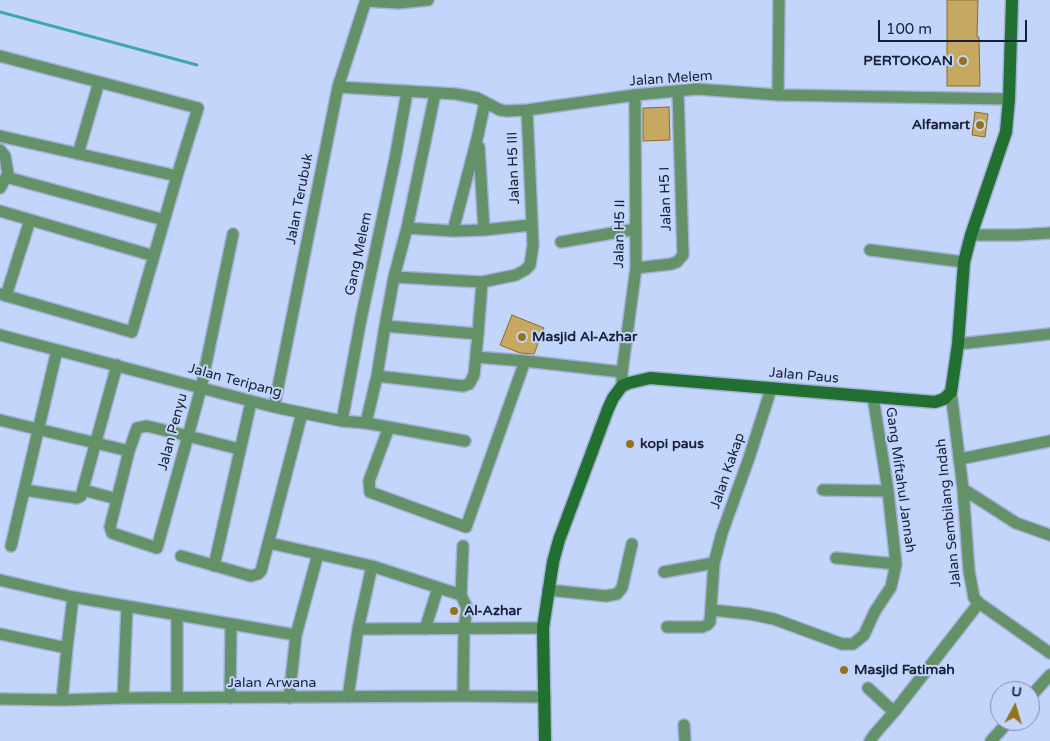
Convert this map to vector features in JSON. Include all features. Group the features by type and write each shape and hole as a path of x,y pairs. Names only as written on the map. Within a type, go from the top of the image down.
{"main road":[{"path":"951,392 958,344 964,262 970,235 1006,132 1012,0"},
{"name":"Jalan Paus","path":"622,386 650,378 936,402 944,399 951,392"},
{"path":"545,741 543,628 548,590 559,540 610,404 622,386"}],"street":[{"path":"366,1 398,4 428,0"},
{"path":"778,95 779,0"},
{"name":"Jalan Terubuk","path":"274,407 338,87 366,1"},
{"path":"0,56 198,108 176,176 132,332 3,295 30,220"},
{"path":"78,154 99,82"},
{"name":"Jalan Melem","path":"338,87 466,96 485,102 500,110 527,110 635,95 710,90 778,95 1009,98"},
{"name":"Jalan H5 I","path":"636,268 671,264 677,262 683,255 678,91"},
{"name":"Gang Melem","path":"342,421 407,92"},
{"path":"366,423 377,376 394,277 407,228 435,94"},
{"name":"Jalan H5 II","path":"622,386 622,372 636,268 635,95"},
{"path":"453,231 485,102"},
{"name":"Jalan H5 III","path":"482,282 516,274 525,270 530,265 533,245 527,110"},
{"path":"478,135 484,230"},
{"path":"0,136 176,176"},
{"path":"0,150 5,156 8,174 3,182 164,220"},
{"path":"0,211 154,256"},
{"path":"407,228 453,231 484,230 531,224"},
{"path":"561,242 636,229"},
{"path":"970,235 1050,233"},
{"name":"Jalan Penyu","path":"117,499 110,527 112,533 157,548 201,388 233,234"},
{"path":"870,250 964,262"},
{"path":"377,376 463,386 469,384 474,378 482,282 394,277"},
{"path":"385,326 478,334"},
{"path":"958,344 1050,334"},
{"name":"Jalan Teripang","path":"0,336 274,407 342,421 366,423 465,441"},
{"path":"11,546 57,350"},
{"path":"476,357 622,372"},
{"path":"389,427 369,481 370,492 466,527 525,361"},
{"path":"24,490 77,498 81,496 117,365"},
{"name":"Jalan Kakap","path":"712,610 714,563 722,533 771,389"},
{"name":"Jalan Sembilang Indah","path":"951,392 960,459 971,584 974,598 979,603"},
{"name":"Gang Miftahul Jannah","path":"712,610 774,619 842,644 853,644 864,635 874,611 891,586 896,564 888,491 873,397"},
{"path":"214,566 252,402"},
{"path":"181,556 251,576 255,576 262,571 302,413"},
{"path":"0,420 129,451"},
{"path":"83,490 117,499 136,429 140,427 147,426 235,448"},
{"path":"960,459 1050,442"},
{"path":"963,489 1016,523 1050,535"},
{"path":"823,490 888,491"},
{"path":"269,543 372,566 461,596"},
{"path":"548,590 606,596 617,594 622,588 632,544"},
{"path":"463,546 461,596 467,608 464,628 464,696"},
{"path":"289,698 296,635 318,554"},
{"path":"836,558 896,564"},
{"path":"664,572 714,563"},
{"path":"348,697 358,629 372,566"},
{"path":"0,580 73,597 296,635"},
{"path":"425,629 438,588"},
{"path":"62,700 73,597"},
{"path":"870,741 979,603 1050,653"},
{"path":"123,698 127,607"},
{"path":"667,627 707,626 710,622 712,610"},
{"path":"177,615 177,698"},
{"path":"230,698 231,625"},
{"path":"358,629 543,628"},
{"path":"0,634 68,648"},
{"path":"1040,686 1050,675"},
{"path":"868,688 894,712"},
{"name":"Jalan Arwana","path":"0,699 545,697"},
{"path":"684,725 685,741"},
{"path":"991,741 1000,731"}],"building":[{"path":"947,0 978,0 977,37 979,37 980,86 947,86"},
{"path":"669,107 670,140 643,141 643,108"},
{"name":"Alfamart","path":"975,112 988,114 985,137 972,135"},
{"name":"Masjid Al-Azhar","path":"512,315 544,328 534,354 520,353 500,345"}],"waterway":[{"path":"0,12 197,65"}],"place":[{"name":"PERTOKOAN","path":"963,61"},
{"name":"Alfamart","path":"980,125"},
{"name":"Masjid Al-Azhar","path":"522,337"},
{"name":"kopi paus","path":"630,444"},
{"name":"Al-Azhar","path":"454,611"},
{"name":"Masjid Fatimah","path":"844,670"}]}
